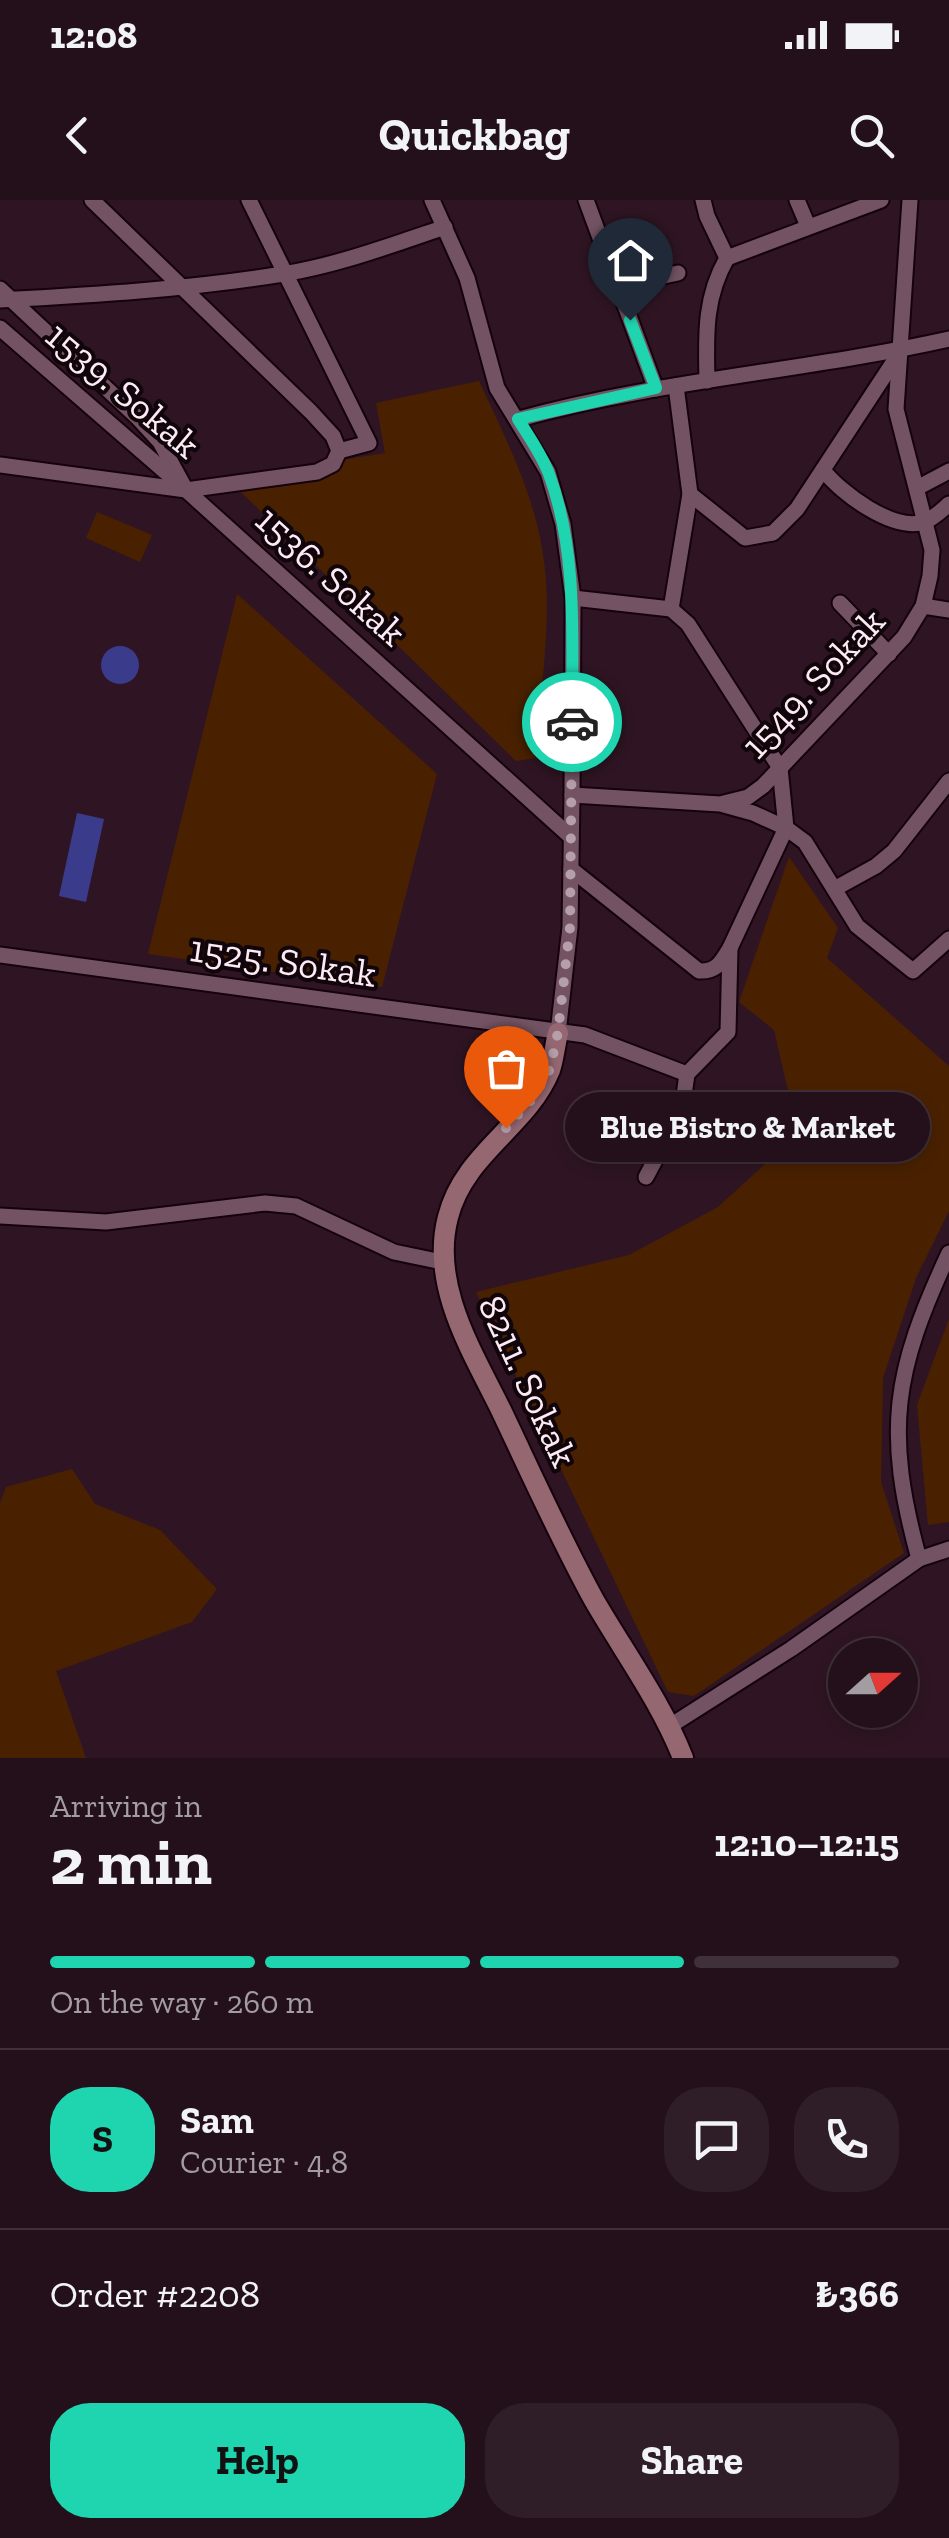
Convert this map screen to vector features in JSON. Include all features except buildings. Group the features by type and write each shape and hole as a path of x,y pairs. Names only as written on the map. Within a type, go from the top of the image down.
{"street":[{"path":"0,465 186,490 316,472 333,464 339,451 333,436 311,412 92,200"},
{"path":"249,200 370,443 339,451"},
{"path":"432,200 467,278 497,388 548,472 563,524 572,598 572,795 570,927 558,1032"},
{"path":"586,200 656,388"},
{"path":"704,200 727,258"},
{"path":"797,200 808,226"},
{"path":"707,381 706,318 710,294 727,258 881,200"},
{"name":"1549. Sokak","path":"572,795 720,804 748,797 904,638 924,606 932,550 896,408 910,200"},
{"path":"4,296 184,286 286,274 380,250 445,227"},
{"path":"618,286 678,273"},
{"name":"1539. Sokak","path":"4,296 137,416 160,442 186,490"},
{"name":"1539. Sokak","path":"0,328 186,490"},
{"path":"518,419 656,388 949,340"},
{"path":"690,494 745,538 773,533 797,509 902,350"},
{"path":"671,610 690,494 676,386"},
{"path":"822,470 838,489 902,525 926,522 949,504"},
{"path":"917,488 949,471"},
{"name":"1536. Sokak","path":"186,490 571,837"},
{"path":"571,869 699,971 710,971 730,948 786,828 780,768 688,624 671,610 572,598"},
{"path":"840,603 888,654"},
{"path":"924,606 949,610"},
{"path":"836,888 894,851 949,781"},
{"path":"934,801 949,814"},
{"path":"720,804 753,813 805,842 857,926 913,971 949,939"},
{"path":"646,1178 682,1110 687,1074 728,1032 730,948"},
{"name":"1525. Sokak","path":"0,955 585,1035 687,1074"},
{"name":"8211. Sokak","path":"558,1032 550,1069 533,1098 486,1149 458,1187 447,1219 444,1281 470,1345 574,1563 670,1726 683,1758"},
{"path":"0,1216 106,1222 265,1203 296,1206 394,1252 442,1262"},
{"path":"919,1559 902,1499 897,1402 906,1359 949,1253"},
{"path":"670,1726 791,1649 919,1559 949,1548"}],"shaded area":[{"path":"479,381 524,483 545,573 545,653 535,758 516,761 239,490 266,472 385,453 376,403"},
{"path":"97,512 152,535 140,562 86,538"},
{"path":"237,594 437,774 382,987 148,954"},
{"path":"120,646 133,652 139,665 133,678 120,684 107,678 101,665 107,652"},
{"path":"77,813 104,819 86,902 59,896"},
{"path":"789,857 838,928 827,958 949,1066 949,1211 916,1278 883,1378 881,1482 904,1553 694,1696 668,1692 476,1292 629,1255 718,1207 798,1134 774,1030 739,1002"},
{"path":"949,1319 949,1522 928,1525 917,1405"},
{"path":"72,1469 95,1504 160,1530 217,1589 192,1622 56,1671 86,1758 0,1758 0,1503 6,1487"}],"way so far":[{"path":"506,1128 533,1098 550,1069 558,1032 570,927 572,722"}],"place":[{"name":"Blue Bistro & Market","path":"506,1128"}],"route":[{"path":"572,722 572,598 563,524 548,472 518,419 656,388 630,320"}]}
